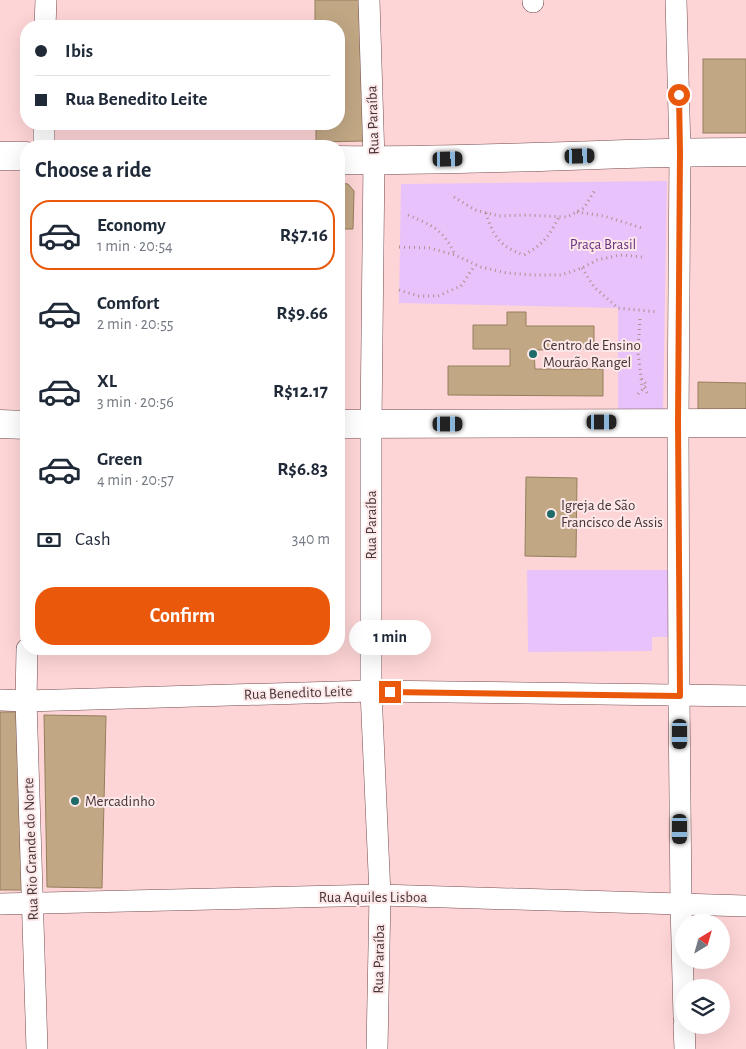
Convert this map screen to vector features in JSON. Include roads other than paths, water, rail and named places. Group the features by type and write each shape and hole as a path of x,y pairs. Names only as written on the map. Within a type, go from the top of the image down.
{"main road":[{"path":"345,160 540,158 680,152 746,152"},
{"path":"0,156 20,156"},
{"path":"345,424 746,423"},
{"path":"0,424 20,425"}],"street":[{"path":"45,20 46,0"},
{"name":"Rua Paraíba","path":"369,0 374,160 371,424 371,691 380,895 377,1049"},
{"path":"676,0 680,152 678,422 683,979"},
{"name":"Rua Rio Grande do Norte","path":"27,655 26,701 38,1049"},
{"name":"Rua Benedito Leite","path":"0,700 26,701 371,691 746,696"},
{"name":"Rua Aquiles Lisboa","path":"0,904 380,895 746,906"},
{"path":"684,1034 684,1049"}],"place":[{"name":"Centro de Ensino Mourão Rangel","path":"533,354"},
{"name":"Igreja de São Francisco de Assis","path":"551,514"},
{"name":"Mercadinho","path":"75,801"}],"park label":[{"name":"Praça Brasil","path":"603,244"}]}
